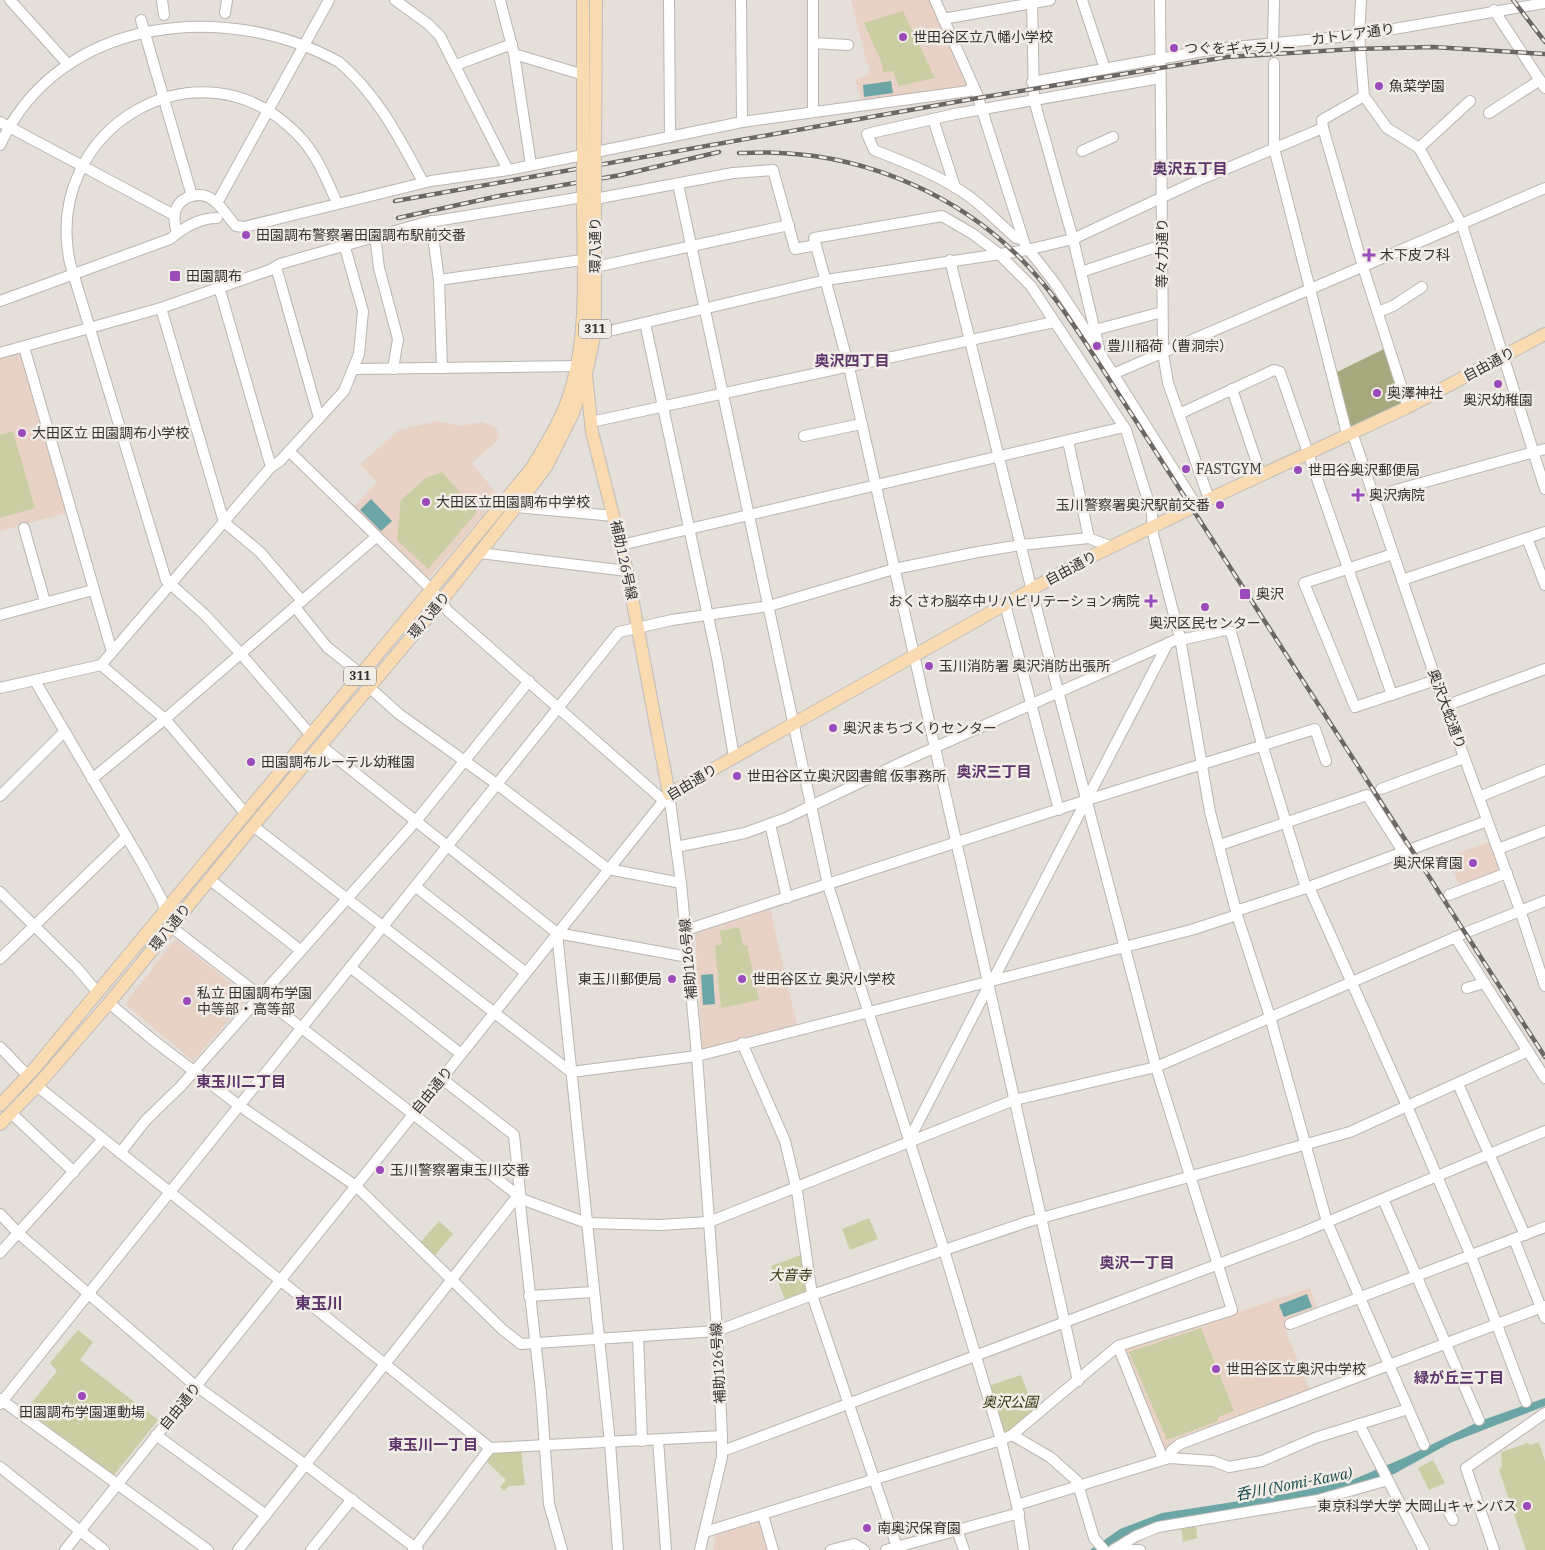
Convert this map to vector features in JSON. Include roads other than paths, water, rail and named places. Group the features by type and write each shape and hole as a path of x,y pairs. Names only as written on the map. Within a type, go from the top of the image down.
{"main road":[{"name":"環八通り","path":"583,0 584,76 589,158"},
{"name":"環八通り","path":"0,1124 5,1109 28,1076 531,469 562,413 595,332 595,267 589,192 589,158 596,0"},
{"name":"環八通り","path":"5,1109 37,1086 109,1003 170,926 480,553 516,507 558,446 573,413 581,370 582,260 589,192"},
{"name":"自由通り","path":"666,797 1005,604 1112,546 1349,433 1408,407 1545,334"},
{"name":"補助126号線","path":"581,370 592,432 627,572 666,797"}],"street":[{"path":"10,0 64,60"},
{"path":"162,0 169,14 136,22 164,99 192,196"},
{"path":"227,0 220,12 238,14"},
{"path":"0,301 164,241 185,226 209,218 219,211 268,111 329,0"},
{"path":"395,0 434,30 456,65 508,170"},
{"path":"500,0 513,49 531,165"},
{"path":"669,0 670,137"},
{"path":"741,0 742,122"},
{"path":"813,0 813,111"},
{"path":"935,0 974,85 1027,250 1054,282 1196,505"},
{"path":"943,19 1032,1 1050,0"},
{"path":"1082,0 1105,69"},
{"name":"等々力通り","path":"1160,0 1163,353 1168,383 1209,499"},
{"path":"1273,43 1274,0"},
{"path":"1361,0 1359,35 1364,96 1387,128 1419,148 1462,225 1532,453 1545,489"},
{"path":"1032,1 1032,82 1034,100 1073,239 1101,357"},
{"name":"カトレア通り","path":"1032,82 1160,57 1359,35 1529,2 1545,3"},
{"path":"1489,112 1542,84 1494,10"},
{"path":"285,28 308,39 340,62 371,95 423,182"},
{"path":"0,145 4,125 38,85 64,60 91,41 110,31"},
{"path":"813,44 848,45"},
{"path":"456,65 513,49 584,76"},
{"name":"奥沢大蛇通り","path":"1274,63 1274,148 1349,433 1374,496 1445,706 1507,873 1545,986"},
{"path":"1023,239 1016,238 971,197 955,187 934,175 874,150 867,134 982,109 1160,78"},
{"path":"177,233 174,215 181,202 192,196 206,196 236,226 244,227 423,182 589,158 670,137 742,122 969,91 974,85"},
{"path":"310,734 205,615 170,584 165,577 92,327 74,275 68,250 66,219 71,191 82,166 96,144 118,122 142,108 164,99 193,94 215,94 249,102 268,111 298,135 316,157 337,203"},
{"path":"1364,96 1328,115 1322,120 1323,128 1363,267 1408,407"},
{"path":"1419,148 1470,101"},
{"path":"933,119 955,187"},
{"path":"4,125 174,215"},
{"path":"595,332 605,332 645,323 826,280 1027,250 1073,239 1161,197 1323,128"},
{"path":"1082,151 1114,137"},
{"path":"0,353 160,308 276,267 375,235 431,221 589,192 678,184 733,173 773,170 796,249 816,245"},
{"path":"678,184 828,885 908,1142 944,1250 1001,1440 1018,1509 1024,1550"},
{"path":"1113,374 1545,188"},
{"path":"1078,1381 1014,1100 990,982 913,656 849,367 814,238 942,216 973,234 998,253 1029,284 1124,427 1152,514 1153,534 1180,638 1210,812 1236,913 1270,1017 1327,1222 1424,1445"},
{"path":"431,221 439,280 442,368"},
{"path":"595,267 789,225"},
{"path":"375,235 379,268 398,339 393,369"},
{"path":"0,688 101,665 271,467 280,461 344,391 358,354 363,311 344,244"},
{"path":"1081,272 1162,245"},
{"path":"439,280 582,260"},
{"path":"705,1532 1001,1440 1012,1435 1118,1346 1232,1310 1156,1067 1058,692 950,260"},
{"path":"276,267 319,418"},
{"path":"1378,312 1393,306 1422,287"},
{"path":"219,288 271,467"},
{"path":"160,308 224,522 260,552 327,646 362,675"},
{"path":"1095,330 1162,312"},
{"path":"591,422 1054,322"},
{"path":"645,323 708,615 734,757"},
{"path":"24,347 112,652"},
{"path":"353,370 442,368 581,370"},
{"path":"1179,414 1274,370 1280,372 1392,695"},
{"path":"1232,389 1261,475"},
{"path":"804,436 861,424"},
{"path":"621,545 1124,427"},
{"path":"1068,441 1089,538"},
{"path":"1374,496 1545,449"},
{"path":"289,451 376,538 432,590 440,602 559,707 666,797"},
{"path":"516,507 614,516"},
{"path":"24,528 45,602"},
{"path":"1402,580 1545,532"},
{"path":"92,779 376,538"},
{"path":"208,1550 1,1402 619,632 708,615 769,606 894,569 1021,545 1089,538 1112,546"},
{"path":"1527,538 1545,585"},
{"path":"480,553 627,572"},
{"path":"1393,554 1304,583 1355,707 1436,680"},
{"path":"0,615 93,590"},
{"path":"1005,604 1058,810"},
{"path":"676,847 745,833 770,824 1180,638 1185,639 1225,630 1231,632 1262,744 1308,888 1407,1106 1471,1256 1526,1402"},
{"path":"908,1142 1168,643"},
{"path":"101,665 165,719 245,813"},
{"path":"1445,706 1545,669"},
{"path":"35,681 162,900 170,926 524,1200 587,1223 659,1226 709,1222 1014,1100 1156,1067 1455,937 1545,901"},
{"path":"120,1153 146,1120 260,997 416,821 466,762 529,681"},
{"path":"369,687 399,714 498,785 608,869 681,883"},
{"path":"686,930 1202,763 1315,729 1326,761"},
{"path":"0,796 64,732"},
{"path":"320,745 557,933 688,957"},
{"path":"1381,789 1464,758"},
{"path":"1479,797 1545,770"},
{"path":"1220,845 1367,795 1404,853"},
{"name":"補助126号線","path":"666,797 676,847 686,930 717,1331 723,1451 700,1550"},
{"name":"自由通り","path":"65,1550 666,797"},
{"path":"253,826 571,1072 696,1056 1191,930 1487,821"},
{"path":"770,824 787,898"},
{"path":"1498,849 1545,831"},
{"path":"0,959 126,837"},
{"path":"1449,895 1507,873"},
{"path":"209,879 300,950"},
{"path":"416,886 526,973"},
{"path":"0,892 77,968 98,993"},
{"path":"557,933 597,1339 610,1443 618,1550"},
{"path":"1455,937 1545,1078"},
{"path":"350,967 461,1054"},
{"path":"1467,988 1484,983"},
{"path":"109,1003 153,1040 239,1106 356,1186 453,1279 512,1339 521,1344 717,1331 812,1295 1041,1218 1305,1146 1356,1130 1528,1051"},
{"path":"742,1043 785,1141 796,1187 812,1295 897,1548"},
{"path":"0,1047 28,1076"},
{"path":"441,1078 514,1135 529,1296 541,1393 550,1510 562,1550"},
{"path":"1458,1084 1525,1235"},
{"path":"37,1086 490,1448 722,1436"},
{"path":"5,1109 74,1172"},
{"path":"723,1451 849,1405 1327,1222 1545,1131"},
{"path":"0,1253 103,1139"},
{"path":"238,1550 519,1196"},
{"path":"1383,1199 1479,1420"},
{"path":"0,1214 18,1233 196,1386 352,1499 415,1549 490,1448"},
{"path":"1290,1324 1545,1227"},
{"path":"1514,1239 1543,1306 1545,1318"},
{"path":"529,1296 593,1292"},
{"path":"1166,1458 1180,1444 1543,1306"},
{"path":"638,1336 642,1441"},
{"path":"1118,1346 1166,1458"},
{"path":"886,1550 958,1530 1078,1485 1166,1458 1213,1461 1229,1468 1262,1461 1315,1438 1408,1409"},
{"path":"1494,1550 1466,1468 1545,1412"},
{"path":"1359,1424 1424,1550"},
{"path":"156,1435 266,1515"},
{"path":"1012,1435 1050,1456 1077,1481 1100,1546"},
{"path":"658,1440 666,1550"},
{"path":"0,1467 104,1550"},
{"path":"1113,1550 1136,1536 1158,1527 1294,1505 1341,1494 1387,1479"},
{"path":"311,1550 352,1499"},
{"path":"763,1515 774,1550"},
{"path":"958,1530 964,1550"},
{"path":"831,1550 847,1548 854,1544 864,1550"},
{"path":"1126,1550 1140,1550"}],"water":[{"path":"891,81 893,93 864,97 863,85"},
{"path":"371,499 392,521 381,531 360,510"},
{"path":"713,974 715,1004 703,1005 701,975"},
{"path":"1307,1294 1312,1307 1284,1317 1279,1305"},
{"path":"1545,1398 1545,1406 1450,1443 1394,1474 1337,1494 1128,1536 1105,1550 1090,1550 1120,1529 1162,1513 1285,1494 1352,1480 1406,1457 1480,1421"}],"railway":[{"path":"1513,0 1545,42"},
{"path":"395,201 978,98 1227,57 1354,49 1433,47 1545,54"},
{"path":"398,218 499,196 621,175 719,152"},
{"path":"739,153 814,156 847,162 912,184 942,199 971,217 997,237 1041,280 1089,348 1545,1057"}],"place":[{"name":"世田谷区立八幡小学校","path":"903,37"},
{"name":"つぐをギャラリー","path":"1174,48"},
{"name":"魚菜学園","path":"1379,86"},
{"name":"田園調布警察署田園調布駅前交番","path":"246,235"},
{"name":"木下皮フ科","path":"1369,255"},
{"name":"田園調布","path":"175,276"},
{"name":"豊川稲荷（曹洞宗）","path":"1097,346"},
{"name":"奥沢幼稚園","path":"1498,384"},
{"name":"奥澤神社","path":"1377,393"},
{"name":"大田区立 田園調布小学校","path":"22,433"},
{"name":"FASTGYM","path":"1186,469"},
{"name":"世田谷奥沢郵便局","path":"1298,470"},
{"name":"奥沢病院","path":"1358,495"},
{"name":"大田区立田園調布中学校","path":"426,502"},
{"name":"玉川警察署奥沢駅前交番","path":"1220,505"},
{"name":"奥沢","path":"1245,594"},
{"name":"おくさわ脳卒中リハビリテーション病院","path":"1151,601"},
{"name":"奥沢区民センター","path":"1205,607"},
{"name":"玉川消防署 奥沢消防出張所","path":"929,666"},
{"name":"奥沢まちづくりセンター","path":"833,728"},
{"name":"田園調布ルーテル幼稚園","path":"251,762"},
{"name":"世田谷区立奥沢図書館 仮事務所","path":"737,776"},
{"name":"奥沢保育園","path":"1473,863"},
{"name":"東玉川郵便局","path":"672,979"},
{"name":"世田谷区立 奥沢小学校","path":"742,979"},
{"name":"私立 田園調布学園 中等部・高等部","path":"187,1001"},
{"name":"玉川警察署東玉川交番","path":"380,1170"},
{"name":"世田谷区立奥沢中学校","path":"1216,1369"},
{"name":"田園調布学園運動場","path":"82,1396"},
{"name":"東京科学大学 大岡山キャンパス","path":"1527,1506"},
{"name":"南奥沢保育園","path":"867,1528"}],"district":[{"name":"奥沢五丁目","path":"1190,169"},
{"name":"奥沢四丁目","path":"852,361"},
{"name":"奥沢三丁目","path":"994,772"},
{"name":"東玉川二丁目","path":"241,1082"},
{"name":"奥沢一丁目","path":"1137,1263"},
{"name":"東玉川","path":"319,1303"},
{"name":"緑が丘三丁目","path":"1459,1378"},
{"name":"東玉川一丁目","path":"433,1445"}],"park label":[{"name":"大音寺","path":"790,1275"},
{"name":"奥沢公園","path":"1010,1402"}],"water label":[{"name":"呑川 (Nomi-Kawa)","path":"1294,1484"}]}
